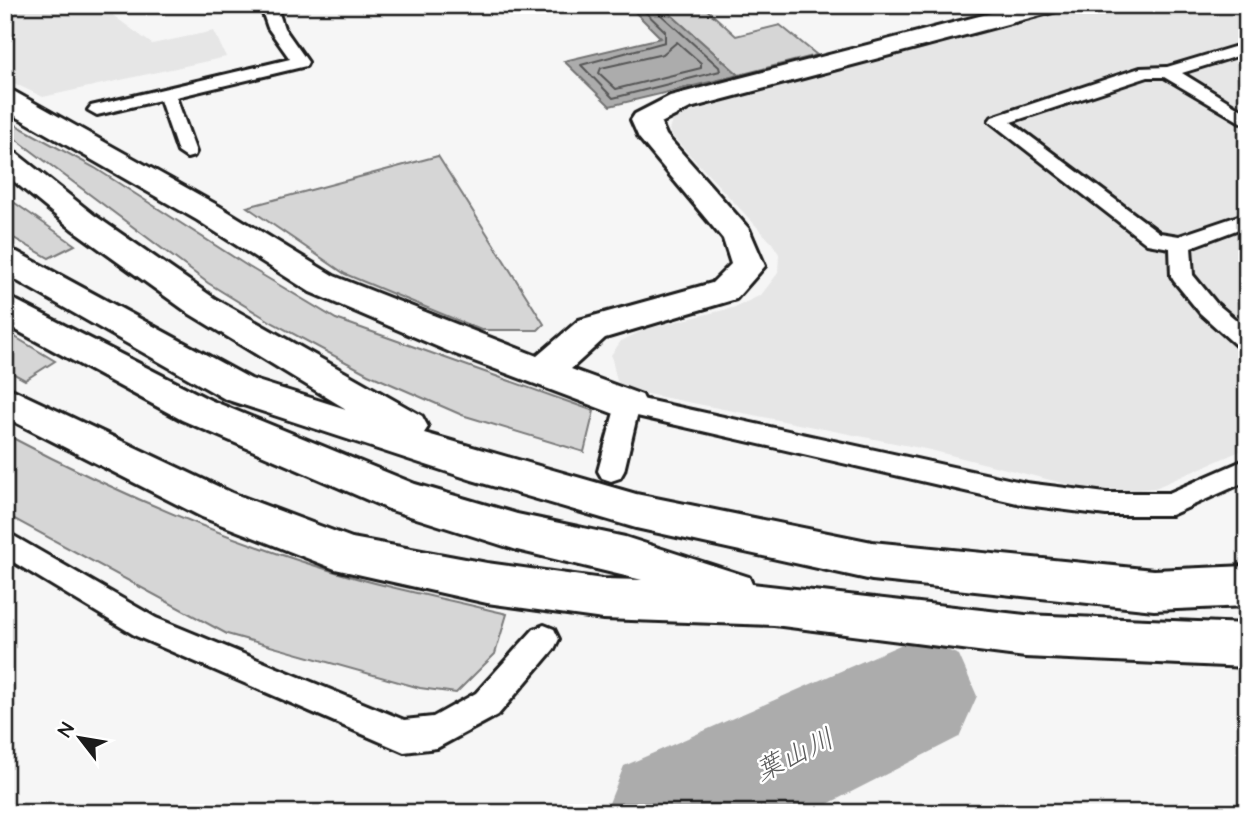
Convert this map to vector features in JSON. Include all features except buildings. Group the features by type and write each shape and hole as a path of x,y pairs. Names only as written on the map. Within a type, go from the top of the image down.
{"main road":[{"path":"542,373 592,329 724,291 748,266 738,236 653,138 645,120 680,102 1051,5"},
{"path":"5,98 208,213 321,284 628,405"},
{"path":"5,159 83,222 201,306 472,464"},
{"path":"5,260 238,389 472,464 636,511 872,561 1154,590 1247,586"},
{"path":"5,309 195,410 406,498 517,532 625,556 775,605"},
{"path":"5,400 217,505 350,556 487,583 603,599 775,605 1025,636 1247,646"}],"lane":[{"path":"97,110 300,62 276,28 268,5"},
{"path":"1247,48 1168,72 1146,72 999,121 1154,239 1180,243 1247,219"},
{"path":"1168,72 1247,121"},
{"path":"166,94 187,152"},
{"path":"1180,243 1182,276 1208,308 1247,342"},
{"path":"611,471 628,405 1026,494 1106,504 1171,504 1247,469"},
{"path":"5,543 146,627 404,736 438,732 487,704 544,639"}],"shaded area":[{"path":"5,5 99,5 152,44 214,31 226,57 43,97 5,79"},
{"path":"660,5 702,5 736,36 780,25 817,55 739,75"},
{"path":"1072,5 1247,5 1247,448 1155,488 1106,494 930,450 627,390 617,381 611,355 621,341 646,329 736,307 761,295 778,273 779,254 772,243 673,137 669,130 672,121 681,115 864,61"},
{"path":"5,119 95,168 249,267 336,319 594,411 584,452 462,415 368,374 273,323 208,283 5,131"},
{"path":"438,156 544,324 538,330 481,330 345,274 247,207"},
{"path":"5,196 75,245 49,258 5,233"},
{"path":"5,331 55,361 25,380 5,369"},
{"path":"5,434 133,497 221,533 375,583 507,614 495,654 456,693 420,688 227,634 5,514"}],"water":[{"path":"660,5 739,75 610,106 564,61 661,38 631,8"}],"waterway":[{"name":"葉山川","path":"671,813 916,696"}]}
